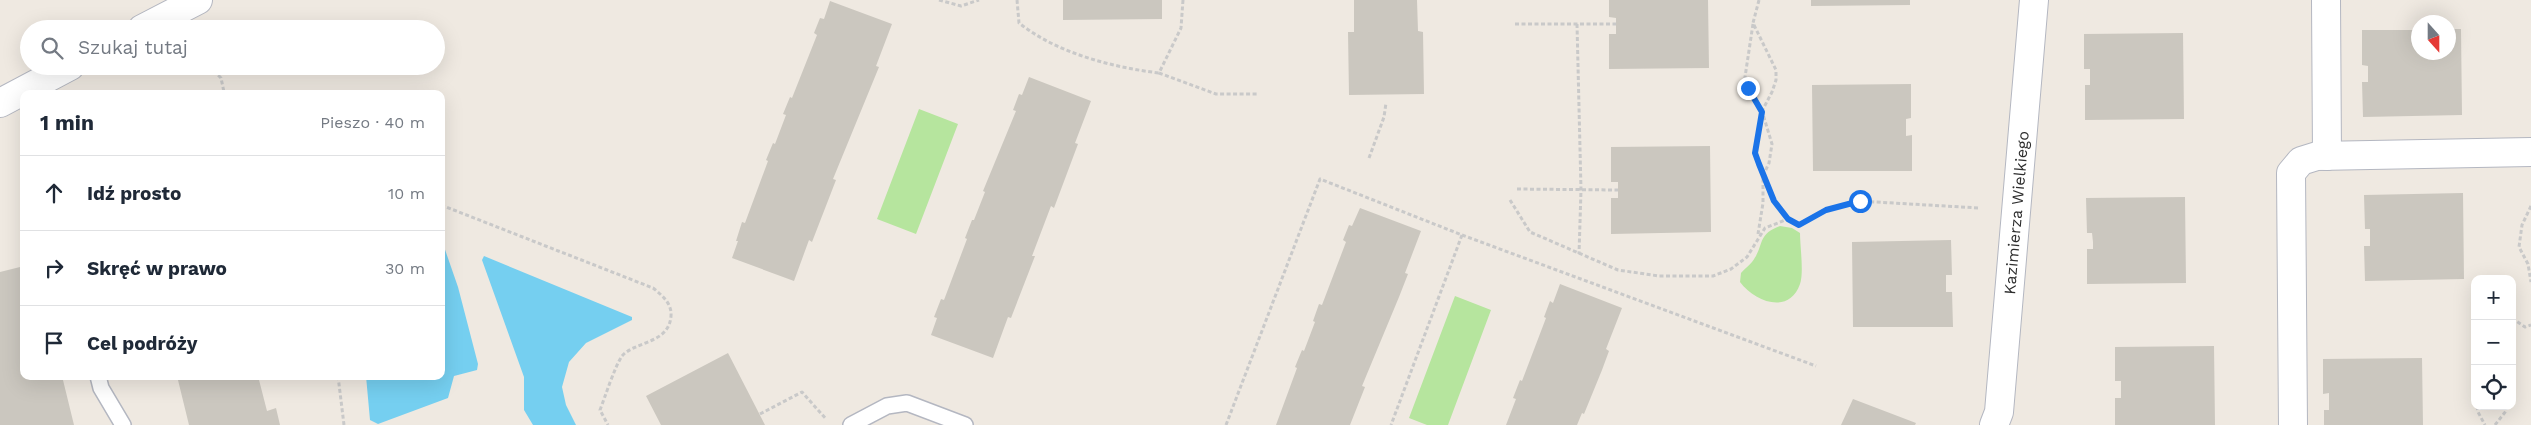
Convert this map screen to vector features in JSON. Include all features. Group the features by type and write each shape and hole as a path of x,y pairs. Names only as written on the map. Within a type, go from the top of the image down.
{"street":[{"path":"159,20 198,0"},
{"name":"Kazimierza Wielkiego","path":"1994,425 1999,412 2034,0"},
{"path":"2326,0 2327,156"},
{"path":"23,90 52,75"},
{"path":"0,102 20,92"},
{"path":"2293,425 2290,173 2300,161 2327,156 2531,152"}],"lane":[{"path":"99,380 101,388 123,425"},
{"path":"850,425 887,406 907,403 965,425"}],"path":[{"path":"939,0 961,6 979,0"},
{"path":"1017,0 1019,23 1029,31 1090,60 1159,73 1216,94 1259,94"},
{"path":"1159,73 1182,28 1183,0"},
{"path":"1758,235 1763,176 1769,163 1772,144 1762,112 1748,88 1745,76 1753,23 1759,0"},
{"path":"1753,23 1776,70 1772,92 1762,112 1755,153 1774,201 1788,219 1799,225 1826,210 1860,201 1979,208"},
{"path":"1515,24 1616,24"},
{"path":"1577,24 1581,190 1579,254"},
{"path":"218,75 221,78 224,90"},
{"path":"1369,158 1384,117 1386,103"},
{"path":"1226,425 1320,179 1462,235 1816,366"},
{"path":"1517,189 1618,190"},
{"path":"1510,200 1530,232 1618,270 1659,276 1713,276 1731,269 1746,257 1758,235 1765,228 1788,219"},
{"path":"2531,206 2522,225 2519,247 2528,264 2531,282"},
{"path":"445,207 654,288 665,297 671,311 671,322 659,337 623,356 600,410 608,425"},
{"path":"1391,425 1462,235"},
{"path":"2515,320 2526,327 2531,324"},
{"path":"338,380 344,425"},
{"path":"760,414 802,392 830,425"},
{"path":"2478,410 2484,425"},
{"path":"2495,425 2506,410"}],"green space":[{"path":"919,109 958,124 916,234 877,219"},
{"path":"1780,226 1792,228 1800,233 1801,279 1795,294 1788,300 1772,302 1754,295 1740,282 1741,273 1756,256 1764,237 1772,229"},
{"path":"1455,296 1491,310 1448,425 1427,425 1409,418"}],"water":[{"path":"445,250 458,287 478,364 477,370 454,376 448,398 378,424 370,420 366,380 445,380"},
{"path":"484,256 632,317 632,320 586,343 569,362 562,387 566,405 576,425 533,425 524,410 524,377 482,260"}],"building":[{"path":"1063,0 1162,0 1162,19 1063,20"},
{"path":"1354,0 1417,0 1418,31 1423,32 1424,94 1349,95 1348,32 1354,32"},
{"path":"1609,0 1708,0 1709,68 1609,69 1609,34 1616,34 1616,18 1609,17"},
{"path":"1811,0 1910,0 1910,5 1811,6"},
{"path":"830,1 892,24 876,66 879,67 833,179 836,180 812,242 809,240 794,281 732,258 742,222 745,223 768,161 766,160 773,143 775,144 786,115 783,114 790,97 792,98 817,35 814,33 820,18 824,19"},
{"path":"2456,29 2461,29 2462,115 2363,117 2362,82 2368,82 2368,66 2362,65 2362,30 2411,30 2411,60 2456,60"},
{"path":"2183,33 2184,119 2085,120 2085,85 2090,85 2090,69 2084,69 2084,34"},
{"path":"1029,77 1091,101 1075,143 1078,144 1054,208 1051,206 1032,256 1035,256 1011,318 1008,317 993,358 931,335 937,318 934,317 941,299 944,300 967,239 965,238 972,220 974,220 985,192 983,191 1016,111 1013,110 1019,94 1022,95"},
{"path":"1911,84 1911,118 1906,119 1906,136 1912,135 1912,171 1813,171 1812,85"},
{"path":"1710,146 1711,232 1611,234 1611,198 1618,198 1618,182 1611,182 1611,147"},
{"path":"2463,193 2464,279 2365,281 2364,246 2370,246 2370,229 2365,229 2364,195"},
{"path":"2185,197 2186,283 2087,284 2087,249 2093,249 2093,242 2092,233 2087,233 2086,198"},
{"path":"1360,208 1421,231 1405,273 1408,274 1362,386 1365,387 1350,425 1276,425 1297,368 1295,367 1302,350 1304,351 1315,322 1313,321 1319,304 1322,305 1346,242 1343,240 1349,225 1352,226"},
{"path":"1951,240 1952,275 1946,275 1946,292 1952,292 1953,327 1853,327 1852,242"},
{"path":"20,267 20,380 63,380 74,425 0,425 0,272"},
{"path":"1560,284 1622,308 1606,349 1609,351 1602,370 1584,414 1582,413 1577,425 1506,425 1516,399 1513,398 1520,380 1522,381 1546,318 1544,317 1550,301 1553,303"},
{"path":"2214,346 2215,425 2115,425 2115,398 2121,398 2121,381 2115,381 2115,347"},
{"path":"728,353 765,425 661,425 646,396"},
{"path":"2422,358 2423,425 2324,425 2324,410 2329,410 2329,393 2323,394 2323,359"},
{"path":"178,380 259,380 267,411 276,408 280,425 189,425"},
{"path":"1853,399 1916,423 1915,425 1841,425"}],"route":[{"path":"1748,88 1762,112 1755,153 1774,201 1788,219 1799,225 1826,210 1860,201"}]}
